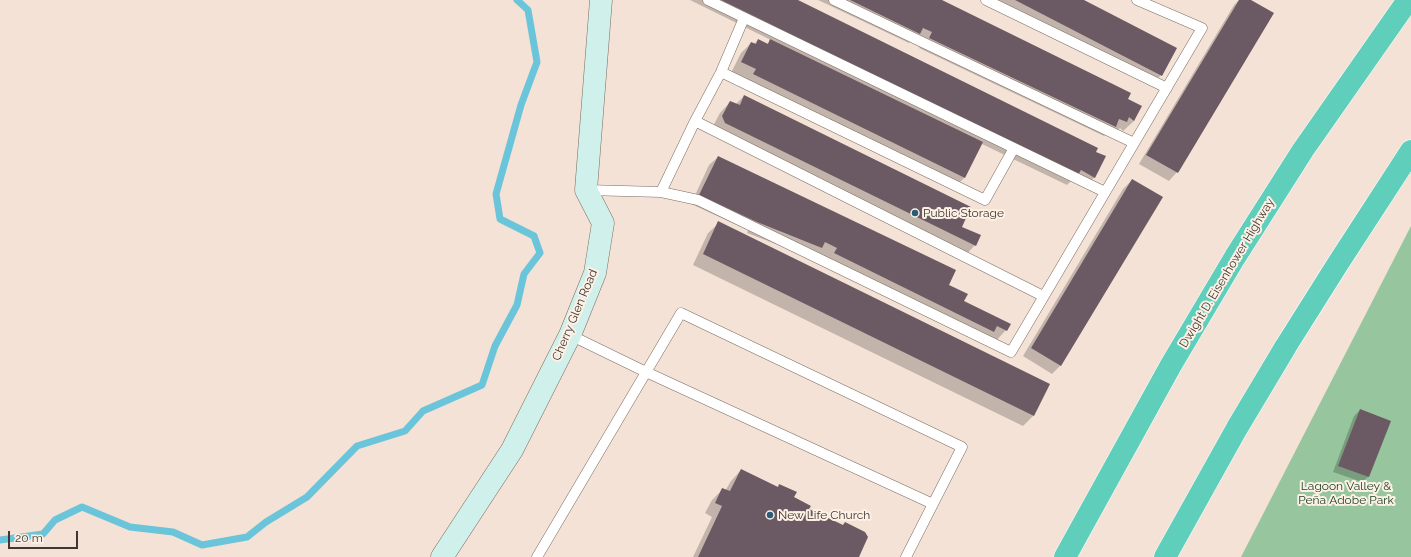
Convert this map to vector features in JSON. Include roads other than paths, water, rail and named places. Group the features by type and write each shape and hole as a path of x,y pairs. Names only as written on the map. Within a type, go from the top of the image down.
{"highway":[{"name":"Dwight D. Eisenhower Highway","path":"1065,557 1171,365 1235,257 1304,150 1408,0"},
{"path":"1165,557 1237,428 1286,346 1411,152"}],"street":[{"path":"586,190 600,0"},
{"name":"Cherry Glen Road","path":"447,555 512,450 570,335 595,273 603,223 586,190"}],"lane":[{"path":"708,0 1105,192"},
{"path":"834,0 1134,143"},
{"path":"986,0 1167,88"},
{"path":"586,190 662,192 698,200 1011,352 1202,28 1137,0"},
{"path":"662,192 695,122 721,72 744,18"},
{"path":"721,72 985,200 1014,148"},
{"path":"695,122 1043,296"},
{"path":"537,557 681,312 962,447 906,557"},
{"path":"570,335 646,372 933,504"}],"waterway":[{"path":"0,540 43,534 55,520 82,507 130,527 173,532 202,545 247,537 266,522 307,497 357,446 405,431 423,411 482,385 495,346 517,305 524,274 540,253 534,236 500,219 496,194 521,105 537,62 528,10 517,0"}],"place":[{"name":"Public Storage","path":"915,213"},
{"name":"New Life Church","path":"770,515"}],"park label":[{"name":"Lagoon Valley & Peña Adobe Park","path":"1346,493"}]}
